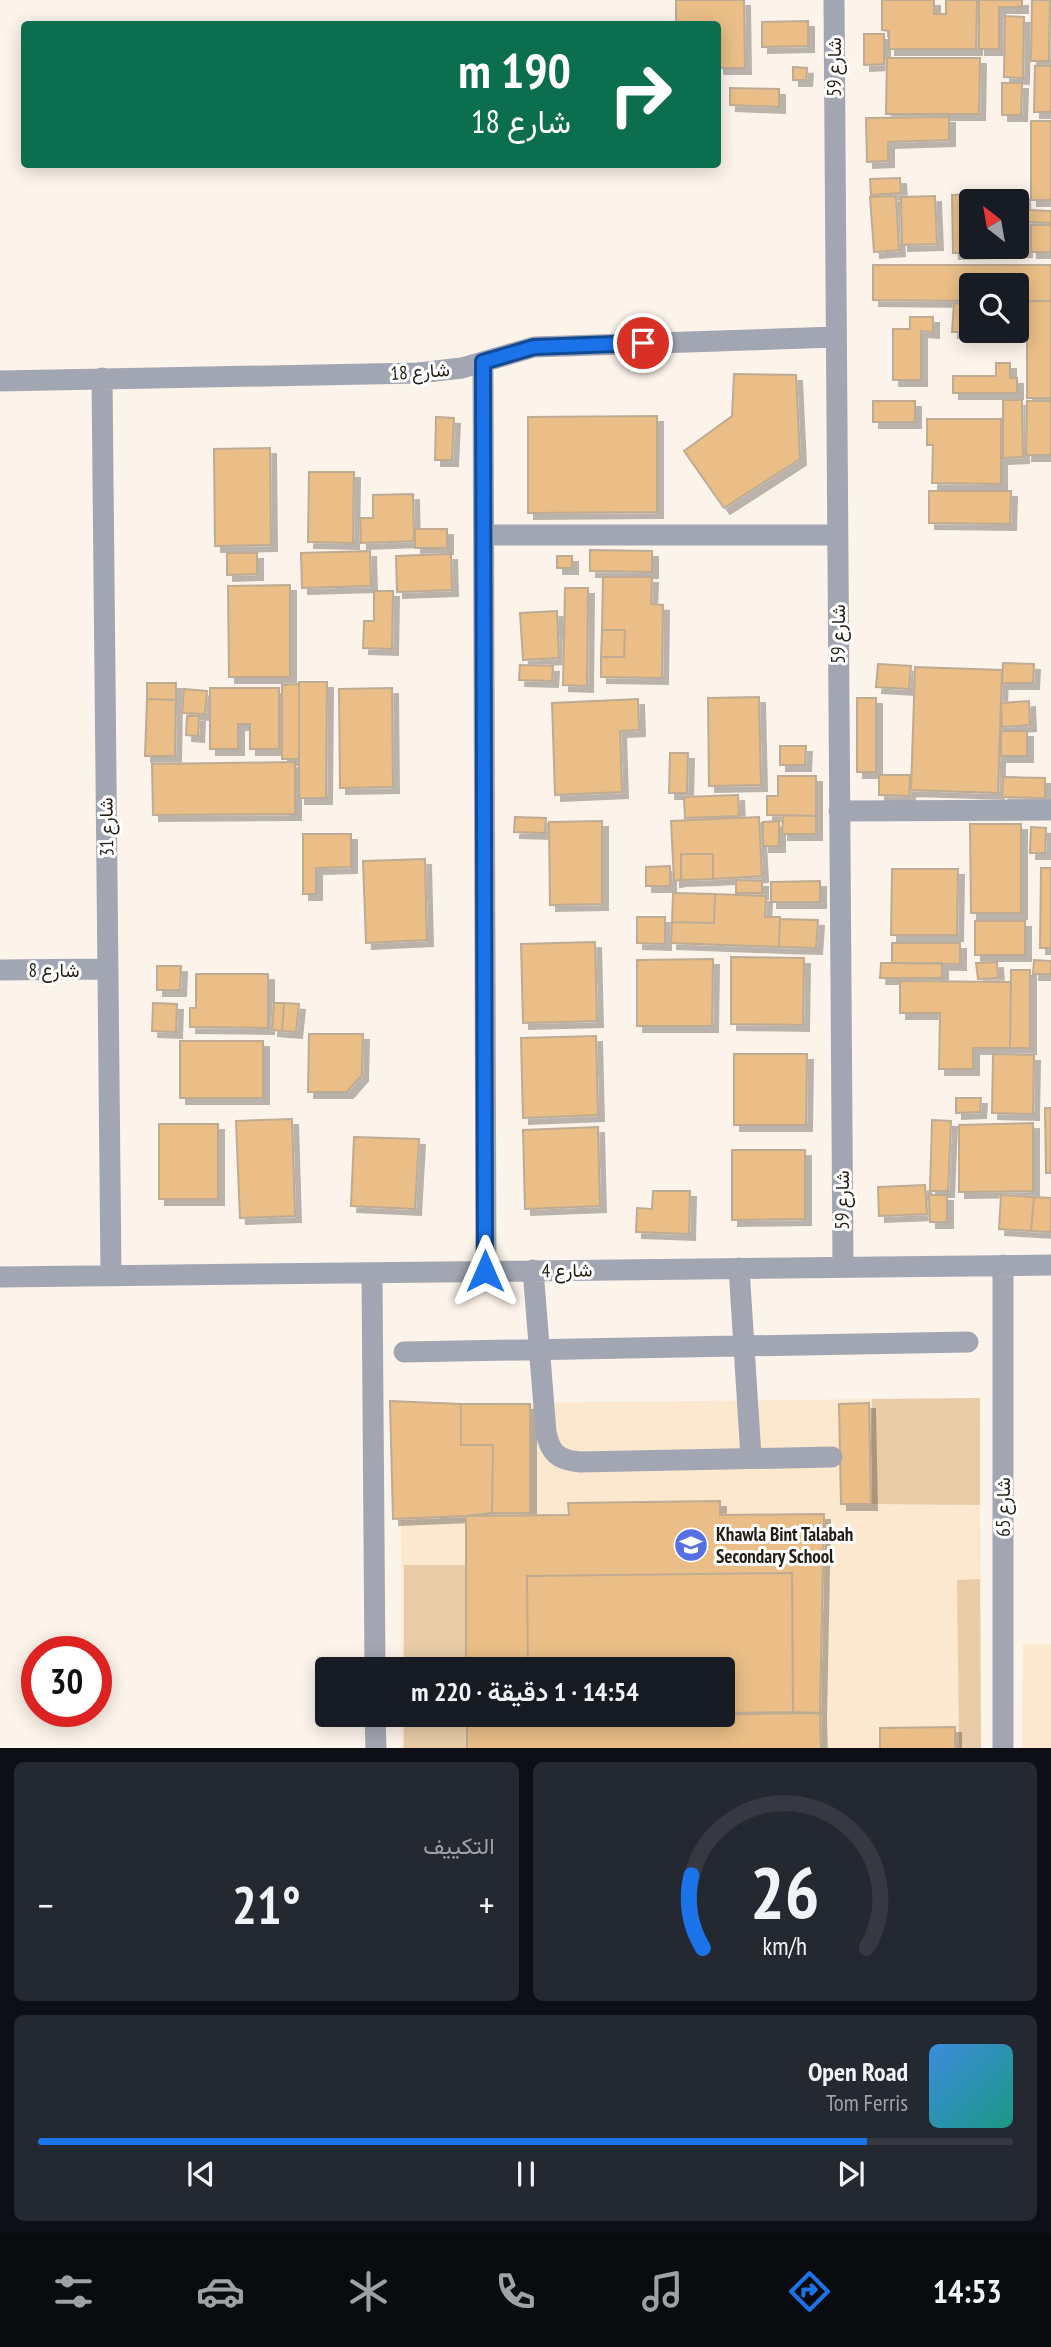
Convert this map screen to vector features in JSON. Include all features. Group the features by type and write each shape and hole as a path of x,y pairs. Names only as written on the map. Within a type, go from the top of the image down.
{"street":[{"name":"شارع 59","path":"834,0 843,1267"},
{"name":"شارع 18","path":"0,381 440,372 534,347 836,337"},
{"path":"483,362 485,1271"},
{"name":"شارع 31","path":"102,378 111,1276"},
{"path":"484,535 837,535"},
{"path":"839,811 1051,810"},
{"name":"شارع 8","path":"0,970 107,969"},
{"name":"شارع 65","path":"1003,1265 1003,1748"},
{"name":"شارع 4","path":"0,1277 1051,1265"},
{"path":"739,1268 751,1457"},
{"path":"533,1270 549,1444 556,1455 567,1461 832,1457"},
{"path":"372,1274 375,1657"},
{"path":"404,1352 968,1342"},
{"path":"375,1727 376,1748"}],"shaded area":[{"name":"Khawla Bint Talabah Secondary School","path":"980,1398 981,1748 402,1748 402,1727 735,1727 735,1657 402,1657 400,1404"},
{"path":"980,1398 980,1505 871,1504 872,1399"},
{"path":"404,1565 466,1565 466,1657 404,1657"},
{"path":"980,1579 981,1748 959,1748 957,1580"},
{"path":"1023,1644 1051,1644 1051,1748 1022,1748"},
{"path":"404,1727 467,1727 467,1748 404,1748"}],"building":[{"path":"676,0 744,0 745,68 721,68 721,21 676,21"},
{"path":"882,0 934,0 934,14 946,14 946,0 977,0 976,49 889,49 889,31 882,30"},
{"path":"979,0 1022,0 1022,7 999,7 999,49 979,49"},
{"path":"1032,0 1050,0 1049,61 1031,61"},
{"path":"1005,16 1024,17 1023,78 1004,77"},
{"path":"808,21 808,46 762,47 762,22"},
{"path":"864,34 884,34 884,64 864,65"},
{"path":"887,58 980,58 979,114 886,114"},
{"path":"1035,66 1051,66 1051,112 1034,112"},
{"path":"793,67 807,68 806,80 793,80"},
{"path":"1002,83 1022,83 1021,115 1002,115"},
{"path":"730,88 779,89 779,107 730,105"},
{"path":"949,117 949,140 888,142 888,161 867,162 866,118"},
{"path":"1031,121 1051,121 1051,200 1031,200"},
{"path":"900,178 901,193 871,195 870,179"},
{"path":"952,195 959,195 959,253 953,253"},
{"path":"896,196 899,250 874,252 870,197"},
{"path":"935,196 937,244 902,245 901,197"},
{"path":"1029,210 1051,211 1051,223 1029,222"},
{"path":"1031,225 1051,225 1051,252 1031,252"},
{"path":"873,265 1051,265 1051,301 1029,301 1029,273 959,273 959,301 873,300"},
{"path":"1029,301 1051,301 1051,398 1027,398"},
{"path":"954,303 959,304 959,332 952,332"},
{"path":"910,317 933,317 933,332 921,331 921,380 893,380 893,329 910,329"},
{"path":"996,363 1010,363 1010,378 1017,378 1017,393 953,393 953,376 996,376"},
{"path":"734,374 796,375 800,459 724,508 684,451 732,416"},
{"path":"1003,400 1022,400 1023,457 1003,458"},
{"path":"873,401 915,401 915,422 873,422"},
{"path":"1027,401 1051,401 1051,455 1026,455"},
{"path":"657,416 657,512 528,513 528,417"},
{"path":"436,417 454,418 452,460 435,460"},
{"path":"927,419 1001,419 1001,484 932,483 933,445 927,445"},
{"path":"270,448 271,545 215,546 214,449"},
{"path":"309,472 354,472 353,543 308,542"},
{"path":"929,491 1011,491 1010,524 929,523"},
{"path":"413,494 414,541 361,543 360,518 373,518 373,495"},
{"path":"415,529 447,529 447,548 415,548"},
{"path":"590,550 652,551 652,572 590,571"},
{"path":"370,551 371,586 302,588 301,553"},
{"path":"227,553 257,553 257,574 227,575"},
{"path":"451,554 452,590 397,592 396,556"},
{"path":"557,556 572,556 572,568 557,568"},
{"path":"603,577 652,577 651,604 663,605 662,678 601,677 601,657 624,657 625,630 602,630"},
{"path":"290,585 290,677 229,677 228,586"},
{"path":"565,588 588,588 587,686 563,685"},
{"path":"374,591 393,591 392,649 363,648 364,621 374,621"},
{"path":"557,611 559,658 523,660 520,613"},
{"path":"602,630 625,630 624,657 601,657"},
{"path":"1003,663 1034,664 1033,683 1002,683"},
{"path":"878,664 911,666 909,689 876,687"},
{"path":"520,665 553,666 552,681 519,680"},
{"path":"915,667 1002,670 998,793 911,790"},
{"path":"299,682 327,682 326,798 299,798"},
{"path":"147,683 176,683 176,700 147,699"},
{"path":"299,684 299,759 282,759 282,685"},
{"path":"210,688 279,688 279,749 250,749 250,724 238,724 238,749 210,749"},
{"path":"392,688 393,787 340,788 339,689"},
{"path":"184,689 207,691 205,714 182,713"},
{"path":"759,697 761,785 709,786 708,698"},
{"path":"857,698 876,698 876,772 857,772"},
{"path":"147,699 176,700 175,756 145,756"},
{"path":"638,699 639,730 620,731 622,792 555,795 552,703"},
{"path":"1029,701 1030,725 1002,727 1001,703"},
{"path":"187,716 199,716 198,736 186,735"},
{"path":"1001,731 1027,731 1027,756 1001,756"},
{"path":"780,746 806,746 805,765 780,765"},
{"path":"670,753 688,753 687,793 669,793"},
{"path":"295,762 295,814 153,815 152,764"},
{"path":"879,775 910,775 909,796 879,795"},
{"path":"778,776 816,776 816,816 767,815 767,796 778,796"},
{"path":"1003,777 1045,778 1045,798 1002,797"},
{"path":"738,795 739,816 685,818 684,797"},
{"path":"783,815 816,816 816,834 782,834"},
{"path":"515,817 546,818 545,833 514,832"},
{"path":"759,817 762,876 713,879 713,854 681,854 681,880 674,881 671,821"},
{"path":"602,821 602,904 550,905 549,822"},
{"path":"779,821 779,846 763,846 763,822"},
{"path":"970,824 1021,824 1021,913 971,913"},
{"path":"1031,827 1046,828 1045,853 1030,853"},
{"path":"303,834 351,834 351,867 316,868 316,894 303,894"},
{"path":"681,854 713,854 713,879 681,880"},
{"path":"425,859 427,940 366,943 363,861"},
{"path":"670,866 670,886 646,886 646,867"},
{"path":"1041,868 1051,868 1051,948 1040,948"},
{"path":"892,869 958,869 957,935 891,935"},
{"path":"736,880 762,881 762,893 736,893"},
{"path":"820,881 820,902 771,902 771,882"},
{"path":"673,893 715,894 714,923 672,922"},
{"path":"715,894 766,896 765,917 780,917 779,947 671,943 672,922 714,923"},
{"path":"637,917 665,917 665,944 637,943"},
{"path":"780,919 818,920 816,948 779,947"},
{"path":"975,921 1025,921 1025,955 975,955"},
{"path":"595,942 597,1021 523,1023 521,944"},
{"path":"892,943 960,943 960,964 892,963"},
{"path":"731,957 804,958 803,1025 731,1024"},
{"path":"713,959 712,1026 637,1026 637,960"},
{"path":"1034,960 1051,961 1051,974 1033,974"},
{"path":"997,962 998,978 978,979 976,963"},
{"path":"881,963 942,963 942,978 880,978"},
{"path":"157,966 181,966 180,990 157,990"},
{"path":"1011,970 1030,970 1030,1048 1010,1048"},
{"path":"196,974 268,974 268,1028 190,1027 190,1008 196,1008"},
{"path":"900,981 1011,982 1010,1048 973,1048 973,1069 939,1069 940,1013 900,1013"},
{"path":"153,1003 177,1004 176,1032 152,1031"},
{"path":"274,1003 284,1003 282,1031 272,1030"},
{"path":"284,1003 299,1004 296,1032 282,1031"},
{"path":"309,1034 363,1034 362,1075 347,1092 308,1092"},
{"path":"596,1036 598,1115 523,1118 521,1038"},
{"path":"180,1041 263,1041 263,1098 180,1098"},
{"path":"734,1054 807,1054 806,1125 734,1125"},
{"path":"993,1054 1034,1055 1033,1114 992,1113"},
{"path":"956,1098 981,1098 980,1112 956,1113"},
{"path":"1045,1108 1051,1108 1051,1173 1046,1173"},
{"path":"292,1119 295,1216 240,1218 236,1121"},
{"path":"932,1120 951,1121 948,1191 930,1191"},
{"path":"1033,1123 1033,1191 959,1192 959,1125"},
{"path":"159,1124 218,1124 218,1199 159,1199"},
{"path":"598,1127 600,1206 525,1209 523,1130"},
{"path":"354,1137 419,1139 415,1209 351,1206"},
{"path":"732,1150 805,1150 805,1219 732,1220"},
{"path":"925,1185 927,1214 879,1216 878,1187"},
{"path":"653,1191 690,1191 689,1234 636,1232 637,1208 652,1209"},
{"path":"929,1195 947,1195 947,1222 930,1222"},
{"path":"1001,1195 1034,1197 1031,1231 999,1229"},
{"path":"1034,1197 1051,1198 1051,1232 1031,1231"},
{"path":"390,1401 461,1404 461,1445 493,1445 492,1513 393,1519"},
{"path":"869,1403 871,1504 841,1504 839,1404"},
{"path":"461,1404 530,1404 530,1513 492,1513 493,1445 461,1445"},
{"path":"720,1501 720,1515 824,1514 820,1713 793,1712 792,1573 527,1576 528,1657 466,1657 466,1516 569,1515 568,1503"},
{"path":"792,1573 793,1712 735,1713 735,1657 528,1657 527,1576"},
{"path":"820,1713 821,1748 467,1748 467,1727 735,1727 735,1714"},
{"path":"955,1727 955,1748 880,1748 880,1728"}],"place":[{"name":"Khawla Bint Talabah Secondary School","path":"691,1545"}],"route":[{"path":"485,1271 483,362 534,347 643,343"}]}
